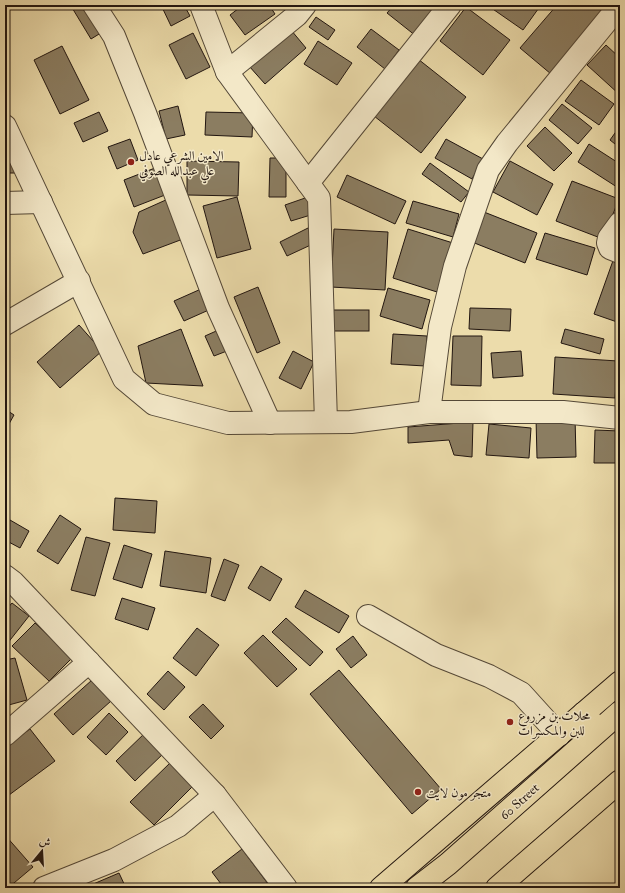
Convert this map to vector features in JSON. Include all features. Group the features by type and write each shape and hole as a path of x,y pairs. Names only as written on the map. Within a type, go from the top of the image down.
{"main road":[{"path":"381,888 620,682"},
{"name":"60 Street","path":"417,888 448,864 620,712"},
{"path":"584,713 598,730"},
{"path":"497,888 620,781"}],"street":[{"path":"94,5 114,36 146,113 218,308 270,423"},
{"path":"201,5 228,72 319,198 326,422"},
{"path":"228,72 297,15 305,5"},
{"path":"308,183 450,5"},
{"path":"430,412 440,327 455,266 488,170 506,143 620,5"},
{"path":"5,126 124,379 154,404 228,423 351,422 430,412 563,412 620,418"},
{"path":"5,203 41,202"},
{"path":"620,223 608,243 610,248 620,252"},
{"path":"5,324 79,282"},
{"path":"8,583 89,662 215,795 286,888"},
{"path":"368,616 436,655 489,676 521,693 559,735"},
{"path":"5,735 89,662"},
{"path":"44,888 121,857 178,826 215,795"}],"building":[{"path":"89,5 104,31 91,39 71,6"},
{"path":"161,5 184,5 190,16 171,26"},
{"path":"243,5 269,5 275,14 245,35 230,15"},
{"path":"394,5 432,5 438,9 416,36 387,13"},
{"path":"487,5 541,5 523,30"},
{"path":"557,5 602,5 606,9 551,74 520,48"},
{"path":"466,7 510,40 483,75 440,41"},
{"path":"316,17 335,30 328,40 309,27"},
{"path":"371,29 399,50 385,69 357,47"},
{"path":"291,30 306,48 265,84 249,66"},
{"path":"193,33 210,67 186,79 169,45"},
{"path":"318,41 352,63 337,85 304,64"},
{"path":"606,45 620,58 620,95 587,65"},
{"path":"62,46 89,100 60,114 34,60"},
{"path":"418,59 466,97 421,153 374,116"},
{"path":"581,80 614,104 599,125 565,101"},
{"path":"562,104 592,128 578,144 549,120"},
{"path":"178,106 185,135 166,139 159,111"},
{"path":"99,112 108,131 83,142 74,123"},
{"path":"206,112 253,113 252,137 205,135"},
{"path":"620,126 620,148 610,140"},
{"path":"545,127 572,153 554,171 527,146"},
{"path":"5,139 22,173 5,173"},
{"path":"130,139 138,160 117,169 108,147"},
{"path":"446,139 483,159 472,179 435,158"},
{"path":"589,144 620,164 620,189 578,162"},
{"path":"270,158 286,158 286,197 269,197"},
{"path":"187,161 239,162 238,196 187,195"},
{"path":"510,161 553,184 537,215 493,192"},
{"path":"430,163 469,192 461,202 422,174"},
{"path":"155,168 165,195 134,207 124,180"},
{"path":"347,175 406,201 395,224 337,197"},
{"path":"572,181 619,199 603,239 556,221"},
{"path":"237,197 251,249 217,258 203,206"},
{"path":"308,197 314,214 291,221 285,205"},
{"path":"168,199 183,239 143,254 133,232 139,212"},
{"path":"413,201 459,214 453,237 406,223"},
{"path":"484,212 537,233 525,263 472,242"},
{"path":"308,228 315,243 287,256 280,242"},
{"path":"334,229 388,232 385,290 331,287"},
{"path":"408,229 453,243 437,292 393,278"},
{"path":"545,233 595,248 587,275 536,259"},
{"path":"615,255 620,257 620,323 594,314"},
{"path":"258,287 280,343 257,353 234,297"},
{"path":"388,288 430,300 422,329 380,316"},
{"path":"201,289 211,309 184,321 174,301"},
{"path":"470,308 511,309 510,331 469,329"},
{"path":"332,310 369,310 369,331 332,331"},
{"path":"79,325 102,351 60,388 37,362"},
{"path":"223,328 232,349 214,356 205,336"},
{"path":"181,329 203,386 146,383 138,346"},
{"path":"565,329 604,339 600,354 561,343"},
{"path":"393,334 427,336 425,366 391,364"},
{"path":"453,336 482,336 481,386 451,385"},
{"path":"293,351 314,362 301,389 279,378"},
{"path":"521,351 523,376 493,378 491,353"},
{"path":"555,357 618,361 615,398 553,394"},
{"path":"5,409 14,415 5,431"},
{"path":"575,417 576,457 537,458 536,418"},
{"path":"473,422 472,457 454,455 449,440 408,443 408,427"},
{"path":"489,424 531,428 529,458 486,455"},
{"path":"595,430 620,431 620,463 594,463"},
{"path":"115,498 157,501 155,533 113,530"},
{"path":"60,515 81,529 58,564 37,551"},
{"path":"10,520 29,531 20,548 5,540 5,530"},
{"path":"86,537 110,543 95,596 71,590"},
{"path":"124,545 152,554 142,588 113,579"},
{"path":"165,551 211,558 206,593 160,586"},
{"path":"224,559 239,565 225,601 211,596"},
{"path":"261,566 282,579 270,601 248,588"},
{"path":"305,590 349,616 339,633 295,607"},
{"path":"122,598 155,608 148,630 115,619"},
{"path":"12,603 29,616 7,644 5,643 5,611"},
{"path":"286,618 323,652 310,666 272,632"},
{"path":"35,623 72,658 49,681 12,646"},
{"path":"197,628 219,645 196,676 173,658"},
{"path":"263,635 297,669 277,687 244,653"},
{"path":"353,636 367,655 351,668 336,649"},
{"path":"15,658 27,700 5,706 5,660"},
{"path":"339,670 441,789 412,814 310,694"},
{"path":"168,671 185,687 164,710 147,694"},
{"path":"92,680 111,701 73,735 54,714"},
{"path":"203,704 224,726 211,739 189,717"},
{"path":"109,713 128,732 106,755 87,737"},
{"path":"30,729 55,761 5,798 5,747"},
{"path":"147,731 166,751 135,781 116,761"},
{"path":"172,761 195,784 154,825 130,802"},
{"path":"5,835 33,867 8,888 5,888"},
{"path":"242,849 271,888 224,888 212,872"},
{"path":"119,873 126,888 84,888"}],"place":[{"name":"الامين الشرعي عادل علي عبدالله الصوفي","path":"131,162"},
{"name":"محلات بن مزروع للبن والمكسرات","path":"510,722"},
{"name":"متجر مون لايت","path":"418,792"}]}
